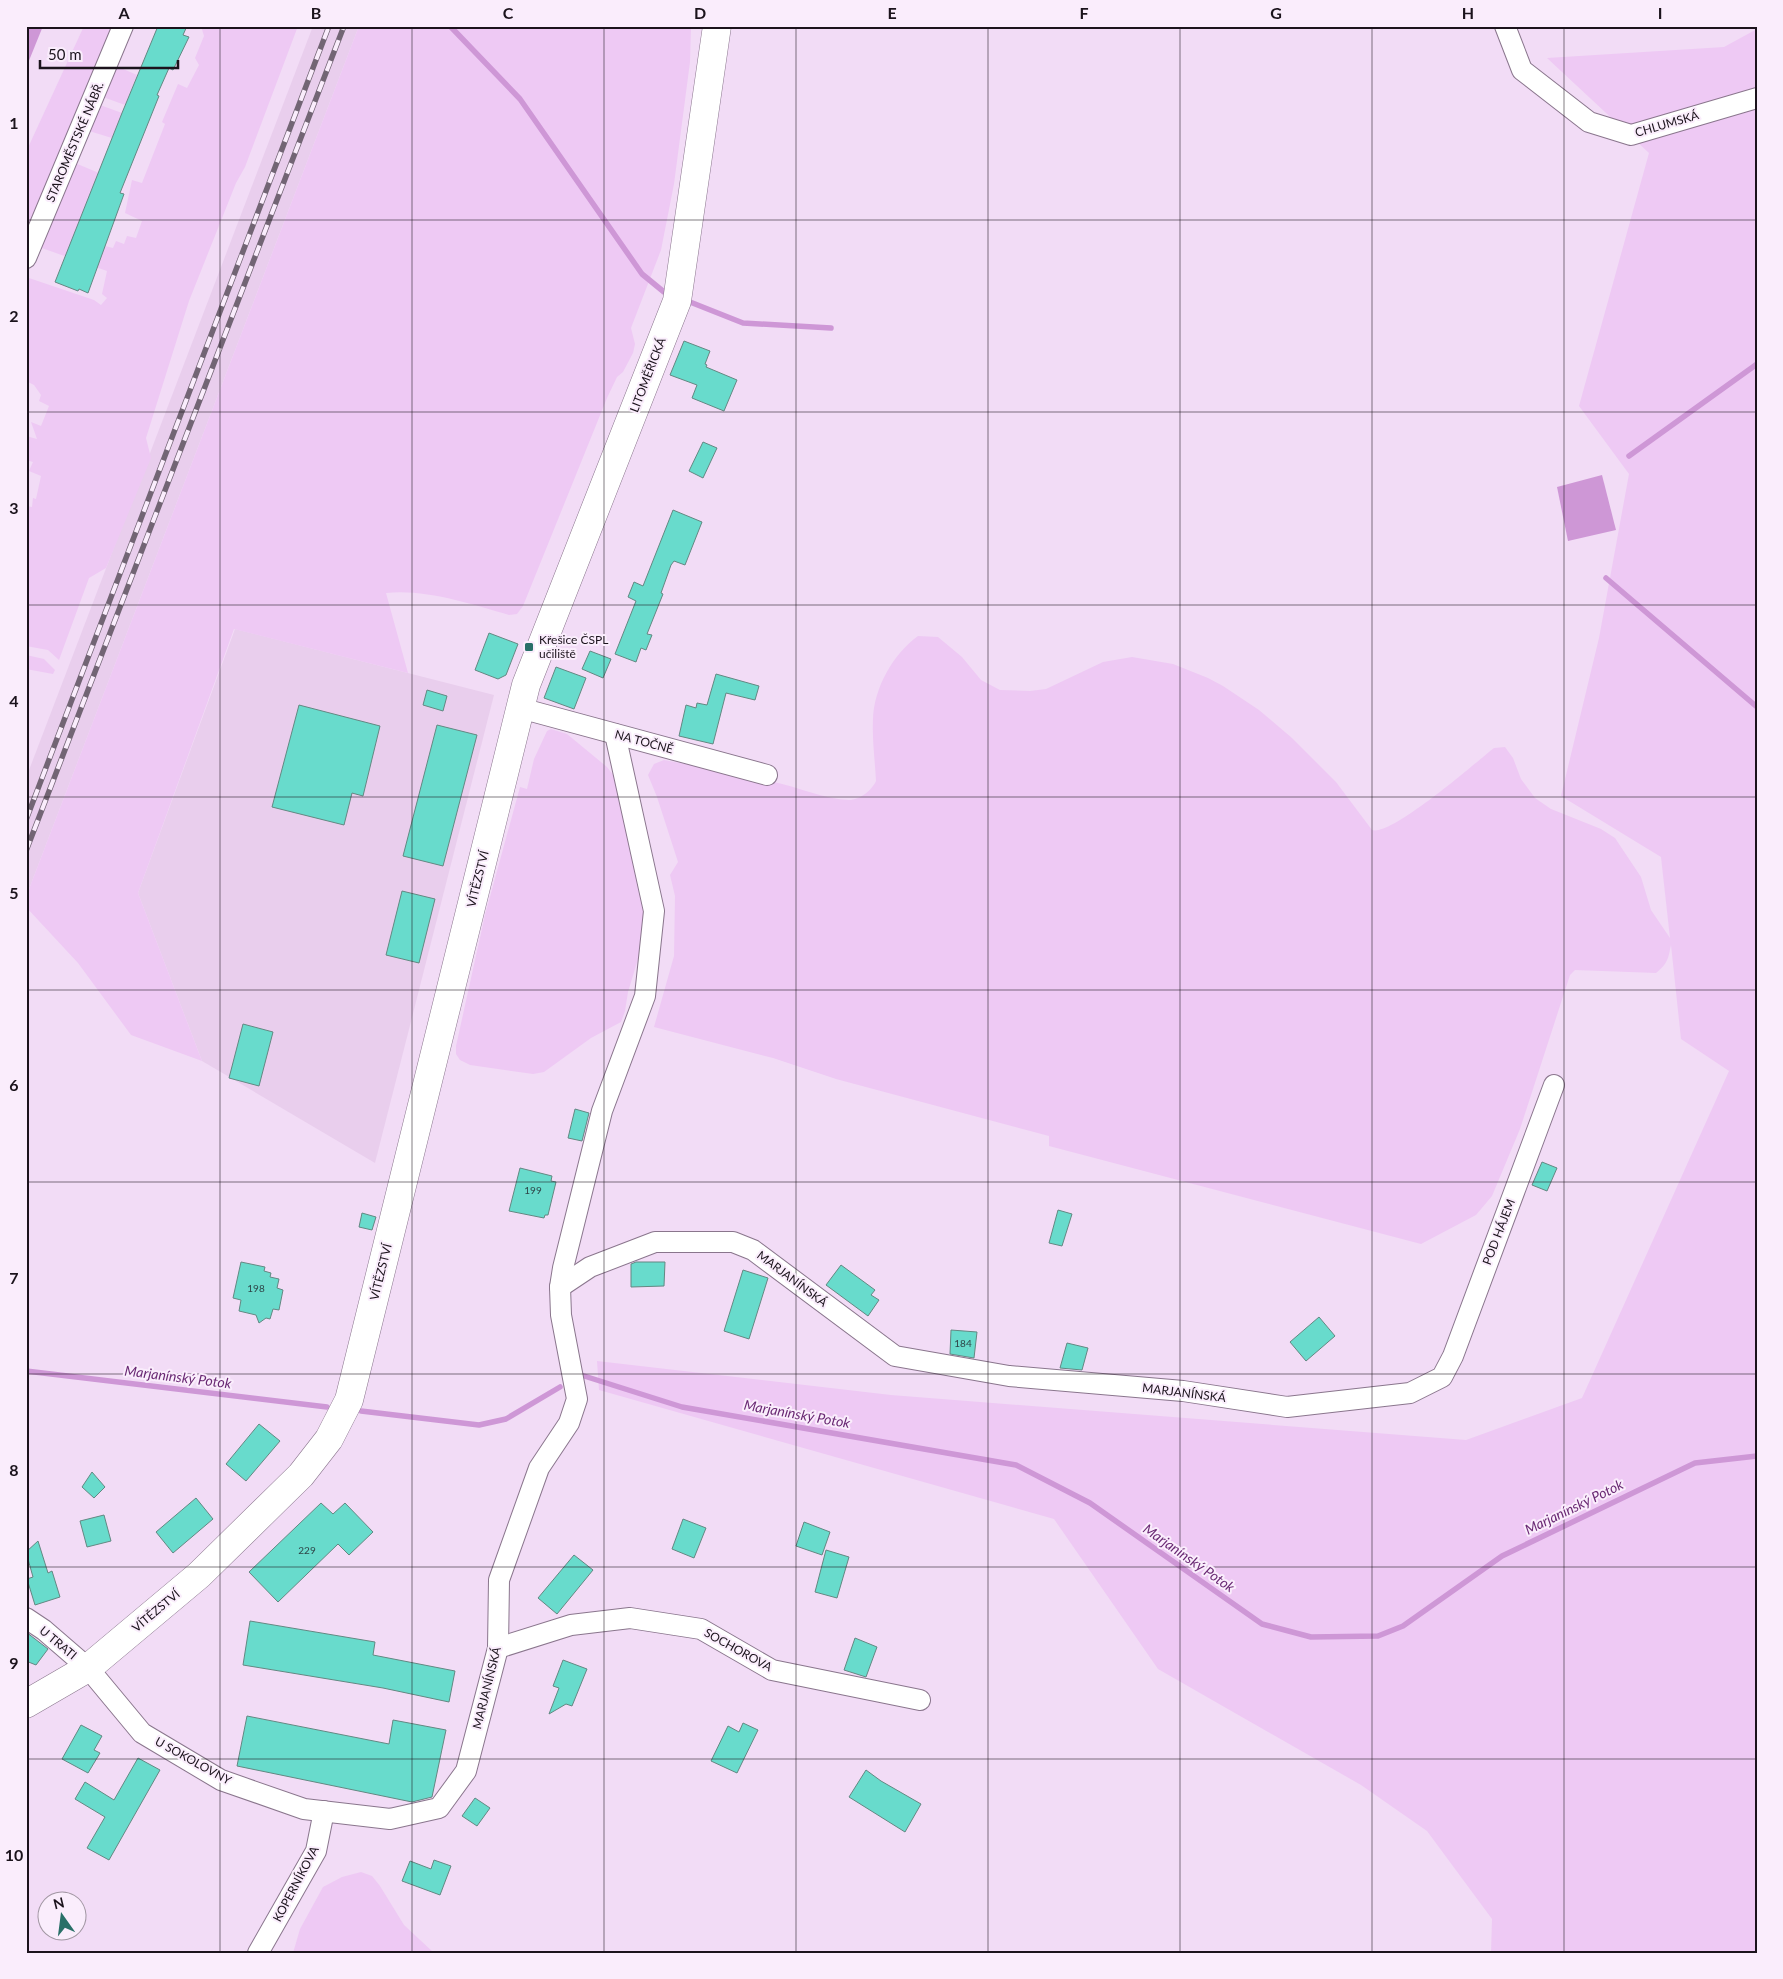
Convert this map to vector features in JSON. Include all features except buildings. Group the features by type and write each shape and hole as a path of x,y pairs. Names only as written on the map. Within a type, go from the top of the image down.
{"main road":[{"name":"LITOMĚŘICKÁ","path":"520,708 526,685 678,293 718,26"},
{"name":"VÍTĚZSTVÍ","path":"26,1704 88,1668 198,1576 301,1475 329,1439 349,1400 520,708"}],"street":[{"name":"STAROMĚSTSKÉ NÁBŘ.","path":"26,258 123,26"},
{"name":"CHLUMSKÁ","path":"1505,26 1522,70 1589,122 1631,135 1757,98"},
{"name":"NA TOČNĚ","path":"520,708 767,775"},
{"path":"560,1287 602,1111 645,996 654,911 614,734"},
{"name":"POD HÁJEM","path":"1442,1377 1453,1356 1554,1085"},
{"name":"MARJANÍNSKÁ","path":"324,1811 390,1819 439,1808 466,1771 498,1648 499,1580 539,1468 569,1424 577,1399 561,1315 560,1287 590,1266 655,1242 733,1242 753,1250 895,1356 1009,1376 1183,1391 1287,1406 1410,1393 1442,1377"},
{"name":"U TRATI","path":"26,1618 44,1630 88,1668"},
{"name":"SOCHOROVA","path":"498,1648 571,1625 630,1618 701,1629 772,1670 920,1700"},
{"name":"U SOKOLOVNY","path":"88,1668 142,1733 221,1780 304,1809 324,1811"},
{"name":"KOPERNÍKOVA","path":"258,1953 316,1851 324,1811"}],"shaded area":[{"path":"26,26 43,26 26,68"},
{"path":"84,26 115,26 26,236 26,152"},
{"path":"201,26 298,26 245,167 236,183 189,301 146,438 151,458 106,568 89,578 59,660 48,650 26,646 26,506 32,507 33,498 36,499 41,476 29,471 33,462 26,460 26,436 37,439 31,422 41,426 49,406 39,401 41,395 34,385 26,381 26,277 94,300 101,305 107,298 102,294 107,271 36,246 75,163 99,173 105,246 113,248 116,241 124,244 127,236 136,238 142,221 125,213 132,180 142,183 165,124 162,122 178,84 187,88 199,65 195,58 204,36"},
{"path":"313,26 359,26 26,897 26,778"},
{"path":"359,26 691,26 690,62 674,184 661,250 631,328 635,344 633,353 623,372 617,377 607,398 523,606 517,614 509,615 432,595 401,592 386,593 408,673 234,629 138,893 202,1061 131,1035 78,963 26,907 26,897"},
{"path":"1757,29 1757,1953 1491,1953 1492,1919 1427,1831 1361,1785 1158,1669 1054,1519 599,1390 597,1361 891,1395 1466,1440 1582,1398 1729,1071 1681,1039 1671,945 1667,960 1656,973 1575,970 1570,975 1520,1129 1492,1196 1476,1215 1421,1244 1049,1146 1049,1136 836,1079 773,1058 654,1027 674,956 675,896 670,875 678,862 648,775 654,764 664,760 783,784 830,797 853,800 865,794 876,781 873,719 874,707 881,684 893,662 909,643 918,636 938,637 962,657 981,680 1000,690 1030,691 1046,689 1103,662 1132,657 1173,664 1208,678 1259,710 1292,738 1336,782 1372,830 1382,829 1414,811 1494,748 1505,747 1513,758 1521,779 1535,798 1551,809 1601,829 1615,838 1641,877 1651,910 1670,938 1661,857 1561,796 1599,638 1629,474 1579,406 1649,153 1547,58 1724,47"},
{"path":"114,65 137,75 125,105 103,97"},
{"path":"100,105 122,113 112,138 89,131"},
{"path":"1602,475 1616,530 1568,541 1557,487"},
{"path":"235,629 494,695 375,1163 202,1061 138,893"},
{"path":"26,655 44,659 55,670 53,674 26,669"},
{"path":"551,729 567,734 607,767 620,784 646,896 641,949 621,1022 591,1038 544,1072 533,1074 470,1065 460,1060 456,1054 456,1046 485,915 520,787 527,789 534,759 547,731"},
{"path":"361,1872 372,1876 404,1925 434,1953 293,1953 300,1929 323,1887 342,1877"}],"waterway":[{"path":"450,26 520,99 642,274 664,292 672,295"},
{"path":"685,300 743,323 831,328"},
{"path":"1629,456 1757,364"},
{"path":"1606,578 1757,707"},
{"name":"Marjanínský Potok","path":"26,1371 327,1407"},
{"name":"Marjanínský Potok","path":"581,1375 682,1407 1016,1465 1090,1503 1262,1624 1311,1637 1378,1636 1403,1626 1502,1556 1695,1463 1757,1456"},
{"name":"Marjanínský Potok","path":"361,1411 479,1425 506,1419 560,1387"}],"railway":[{"path":"26,820 329,26"},
{"path":"26,851 344,26"}],"place":[{"name":"Křešice ČSPL učiliště","path":"529,647"}]}
